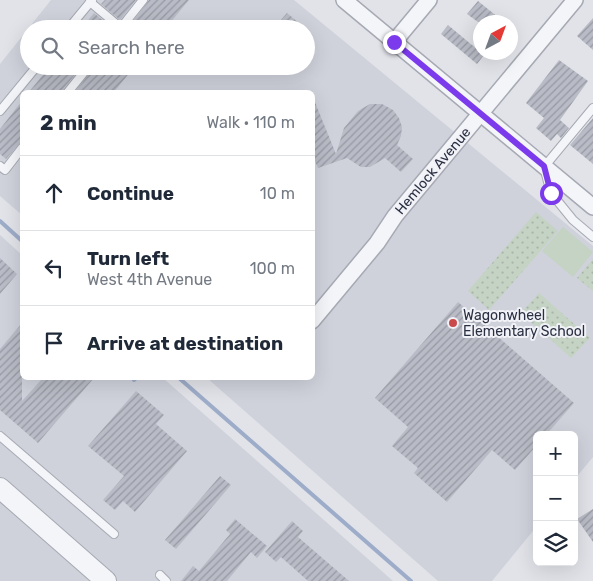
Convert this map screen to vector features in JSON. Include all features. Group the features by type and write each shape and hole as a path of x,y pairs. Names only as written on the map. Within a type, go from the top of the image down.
{"street":[{"path":"344,0 593,207"},
{"path":"394,42 428,0"},
{"name":"Hemlock Avenue","path":"315,317 377,243 395,216 575,0"},
{"path":"0,488 106,581"}],"lane":[{"path":"127,20 143,0"},
{"path":"75,20 91,1 111,20"},
{"path":"0,111 30,75"},
{"path":"70,90 82,75"},
{"path":"593,108 544,166 551,193 573,220 593,237"},
{"path":"0,166 5,170 20,151"},
{"path":"0,436 114,534"}],"shaded area":[{"name":"Wagonwheel Elementary School","path":"51,0 294,0 593,246 593,457 578,475 578,431 533,431 533,531 492,581 438,581 209,380 315,380 315,90 20,90 20,213 0,196 0,64 20,39 20,75 315,75 315,20 35,20"},
{"path":"0,235 20,253 20,380 165,380 393,581 0,581"}],"green space":[{"path":"536,212 558,231 489,310 468,291"},
{"path":"563,227 593,252 573,277 542,251"},
{"path":"593,259 593,291 577,278"},
{"path":"539,293 590,338 571,358 521,313"}],"building":[{"path":"105,0 136,0 120,20 101,4"},
{"path":"149,0 189,0 172,20 134,20"},
{"path":"478,1 495,15 473,15 473,18 467,14"},
{"path":"94,13 102,20 88,20"},
{"path":"287,13 295,20 281,20"},
{"path":"593,18 593,50 577,36"},
{"path":"448,25 473,46 473,60 480,60 477,64 441,34"},
{"path":"559,60 588,81 560,120 569,128 561,138 557,134 551,141 536,128 544,118 526,103"},
{"path":"43,75 75,75 64,90 31,90"},
{"path":"88,75 128,75 116,90 77,90"},
{"path":"315,102 336,154 344,128 358,111 370,104 382,104 393,110 399,118 402,127 397,145 413,159 401,172 385,158 370,167 361,167 347,158 318,168 315,161"},
{"path":"20,104 20,144 6,159 0,154 0,129"},
{"path":"593,118 593,164 570,145"},
{"path":"0,258 17,274 0,294"},
{"path":"458,302 574,403 550,431 533,431 533,450 515,470 492,450 447,502 414,473 418,468 392,446 408,427 375,398"},
{"path":"20,325 22,401 41,380 92,380 38,443 0,410 0,349"},
{"path":"136,391 164,415 156,424 187,451 135,512 123,501 115,510 103,500 124,476 88,446"},
{"path":"220,476 231,485 176,549 165,540"},
{"path":"593,509 593,542 578,520 578,518"},
{"path":"235,519 267,546 257,558 251,552 227,581 181,581 193,566 199,571 230,534 226,530"},
{"path":"292,521 303,531 298,537 349,581 308,581 281,557 276,562 265,552"}],"waterway":[{"path":"0,221 20,239"},
{"path":"181,380 411,581"}],"place":[{"name":"Wagonwheel Elementary School","path":"453,323"}],"route":[{"path":"394,42 544,166 551,193"}]}
